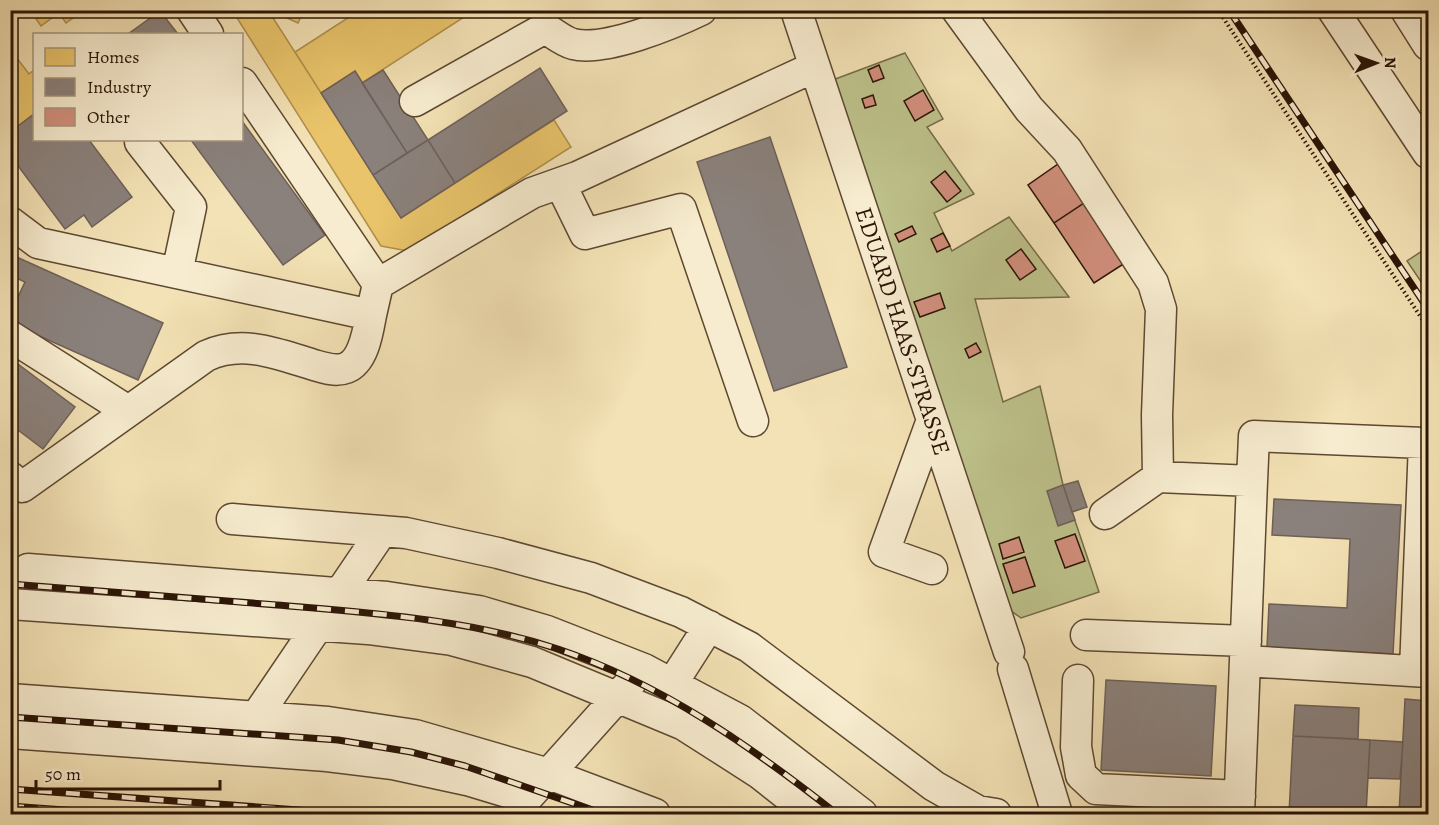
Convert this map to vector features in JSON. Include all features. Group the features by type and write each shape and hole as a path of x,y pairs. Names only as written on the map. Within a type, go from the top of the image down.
{"street":[{"path":"192,10 207,33"},
{"path":"415,101 545,28 572,44 594,45 634,36 701,10"},
{"name":"EDUARD HAAS-STRASSE","path":"796,10 1011,660 1049,813"},
{"path":"957,10 1029,109 1067,150 1153,283 1161,309 1157,415 1158,477"},
{"path":"1333,10 1428,153"},
{"path":"1406,10 1428,45"},
{"path":"10,477 22,487 206,356 220,349 239,346 260,349 330,370 347,368 359,356 378,284 532,193 560,183 814,67"},
{"path":"243,85 378,284"},
{"path":"140,142 191,207 177,273"},
{"path":"560,183 585,234 681,209 753,421"},
{"path":"10,222 38,243 371,315"},
{"path":"10,336 128,411"},
{"path":"932,420 884,552 932,569"},
{"path":"1078,680 1076,747 1081,775 1095,789 1239,805 1245,651 1254,436 1424,443 1421,671 1245,651 1086,635"},
{"path":"1105,514 1158,477 1252,481"},
{"path":"232,519 406,532 498,553 591,578 681,612 748,646 934,786 978,811 996,814"},
{"path":"256,717 382,531"},
{"path":"28,569 340,593 479,611 547,631 644,669 740,720 862,814"},
{"path":"10,604 318,625 452,640 532,662 619,696 684,725 759,773 811,814"},
{"path":"672,684 709,626"},
{"path":"10,733 393,764 467,780 527,798 644,669"},
{"path":"10,699 328,722 416,735 549,774 655,814"}],"path":[{"path":"1218,10 1428,328"}],"green space":[{"path":"905,53 943,119 927,127 974,194 934,213 952,251 1009,217 1069,297 975,299 1003,402 1040,386 1063,485 1099,592 1021,618 1003,605 830,81"},
{"path":"1428,247 1428,292 1407,261"}],"building: Homes":[{"path":"30,10 73,10 77,15 66,23 59,13 41,26"},
{"path":"232,10 268,10 401,218 554,120 571,147 408,251 381,246"},
{"path":"287,10 304,10 298,23 285,17"},
{"path":"360,10 475,10 362,83 355,71 321,93 295,52"},
{"path":"10,49 29,74 33,71 33,115 10,132"}],"building: Industry":[{"path":"160,11 177,33 129,33"},
{"path":"540,68 567,111 455,183 428,140"},
{"path":"383,70 428,140 407,153 362,83"},
{"path":"355,71 407,153 373,175 321,93"},
{"path":"33,115 33,141 90,141 132,197 92,227 84,215 65,229 10,155 10,132"},
{"path":"243,122 325,235 283,265 192,141 243,141"},
{"path":"770,137 847,367 774,391 697,162"},
{"path":"428,140 455,183 401,218 373,175"},
{"path":"10,254 163,323 138,380 10,323 10,314 25,282 10,275"},
{"path":"10,358 75,407 43,449 10,424"},
{"path":"1078,481 1087,507 1072,512 1063,485"},
{"path":"1063,485 1075,520 1058,526 1047,491"},
{"path":"1274,499 1401,505 1393,654 1267,647 1269,604 1347,608 1350,539 1272,535"},
{"path":"1106,680 1216,686 1211,776 1101,770"},
{"path":"1405,699 1428,701 1428,814 1399,814"},
{"path":"1295,705 1359,708 1358,739 1293,736"},
{"path":"1293,736 1370,740 1366,814 1289,814"},
{"path":"1370,740 1403,742 1400,779 1368,778"}],"building: Other":[{"path":"879,65 884,78 873,82 868,70"},
{"path":"923,90 934,110 915,121 904,101"},
{"path":"873,95 876,105 865,108 862,99"},
{"path":"1058,164 1084,203 1054,223 1028,185"},
{"path":"945,171 961,191 947,202 931,182"},
{"path":"1084,203 1125,263 1094,283 1054,223"},
{"path":"912,226 916,234 899,242 895,234"},
{"path":"943,233 950,246 937,252 931,239"},
{"path":"1021,249 1036,269 1020,280 1006,260"},
{"path":"940,293 945,308 920,317 914,302"},
{"path":"976,343 981,352 969,358 965,349"},
{"path":"1075,534 1085,561 1065,568 1055,541"},
{"path":"1019,537 1024,552 1003,559 999,544"},
{"path":"1025,557 1035,586 1013,593 1003,564"}],"railway":[{"path":"1229,10 1428,309"},
{"path":"10,584 384,615 454,624 524,639 596,663 670,699 739,742 837,814"},
{"path":"10,717 338,740 411,752 465,766 604,814"},
{"path":"10,789 354,814"},
{"path":"10,806 119,814"}]}
